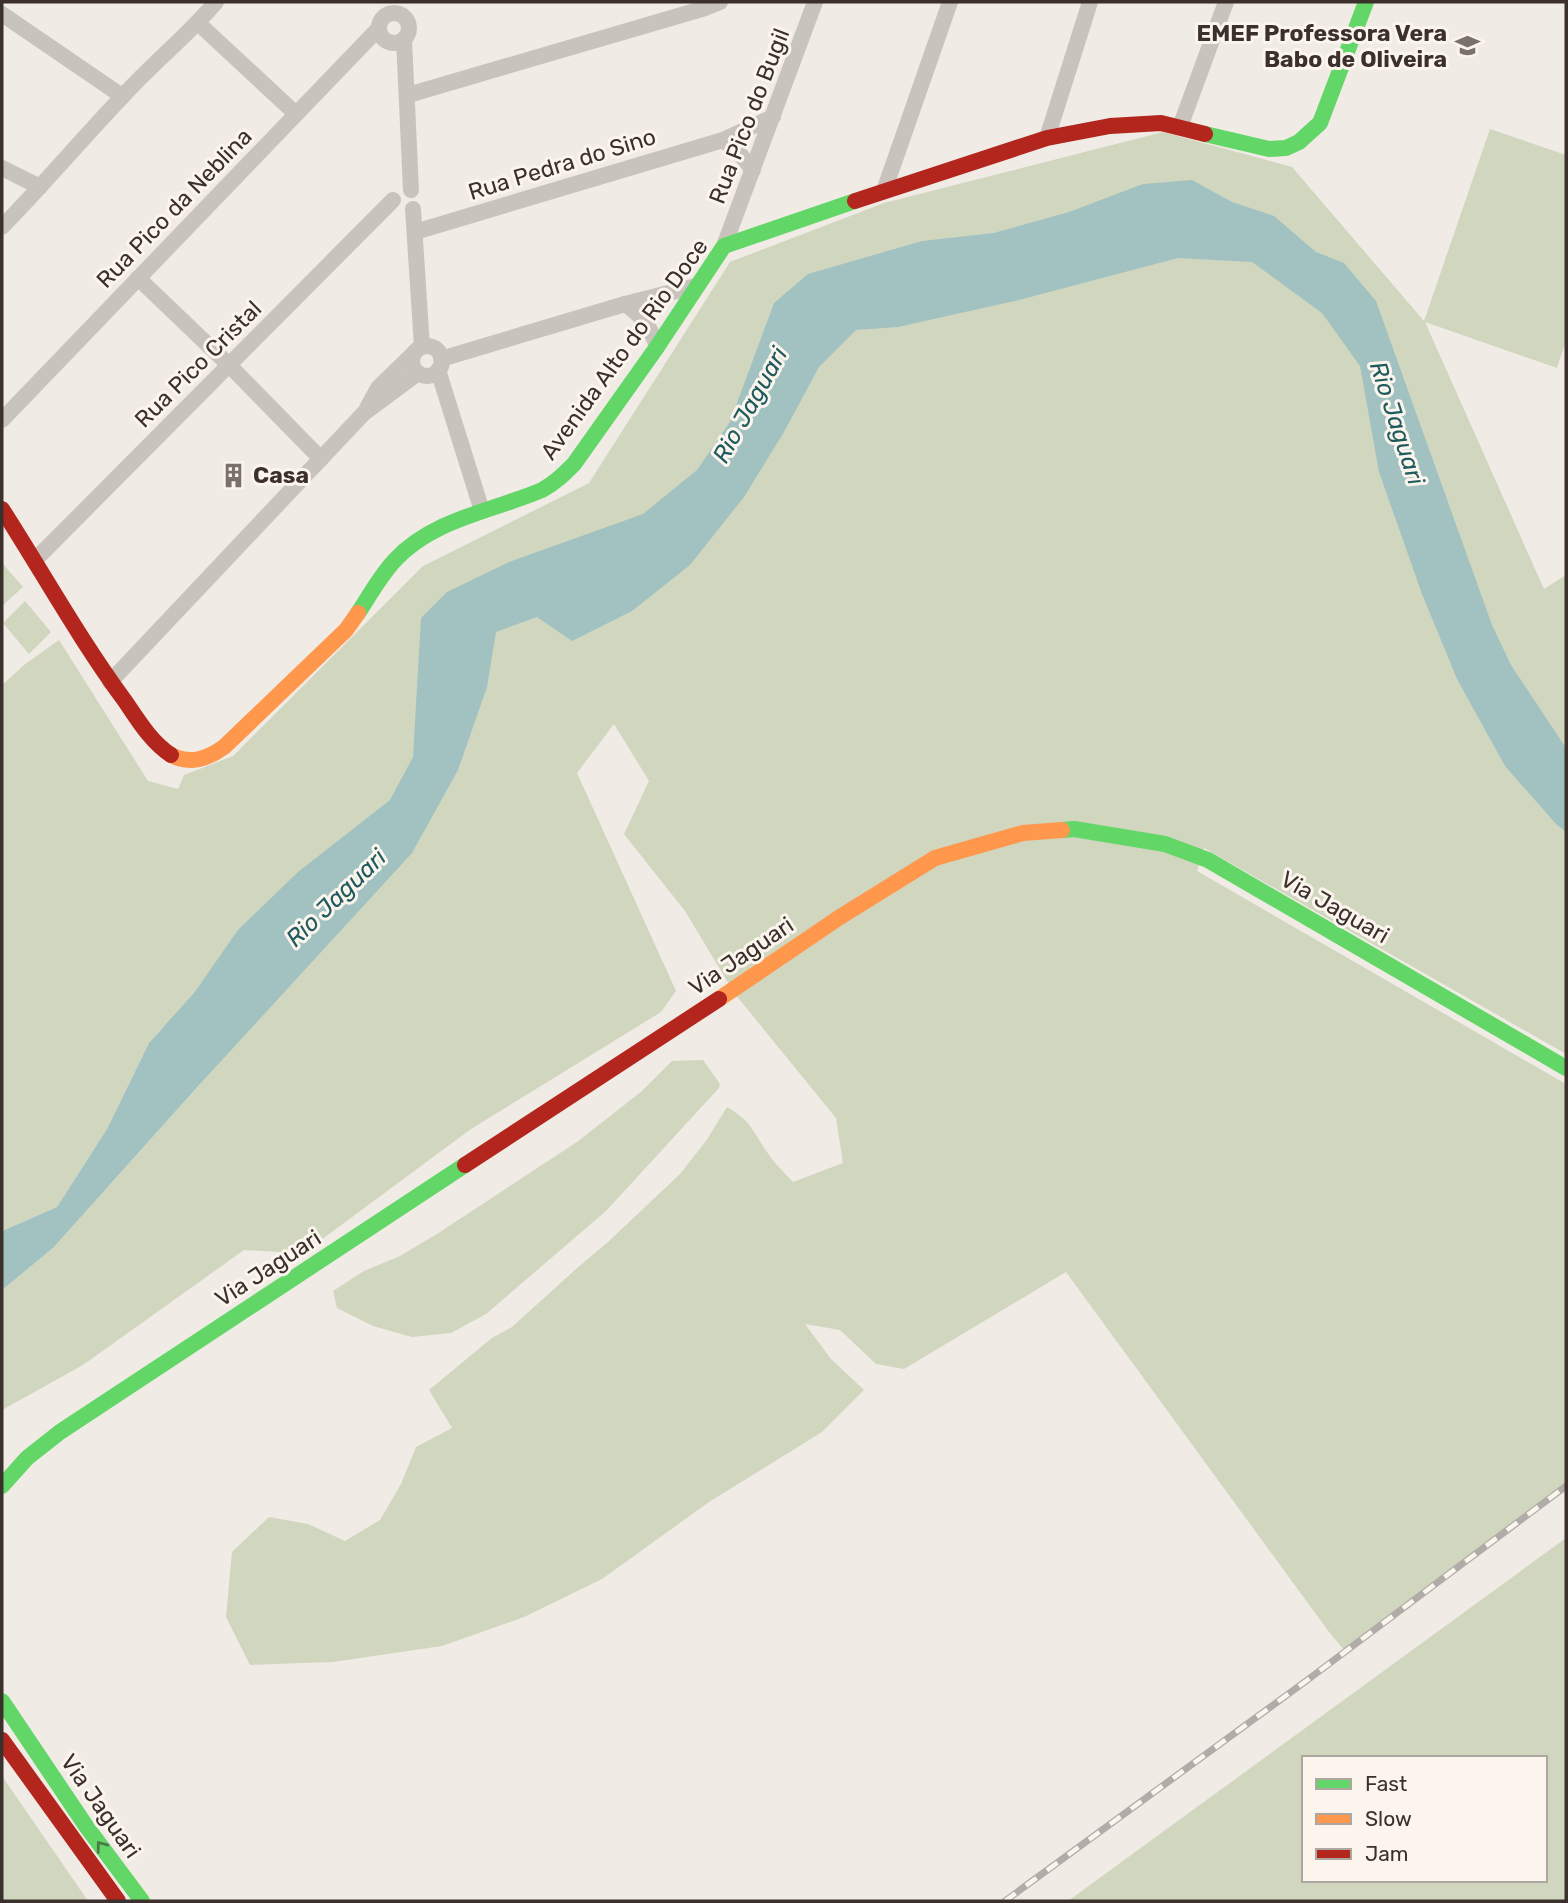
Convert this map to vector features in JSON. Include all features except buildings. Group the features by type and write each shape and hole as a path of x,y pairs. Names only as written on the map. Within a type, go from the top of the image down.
{"street":[{"path":"2,227 122,96 198,23 216,2"},
{"path":"408,95 719,2"},
{"path":"884,191 950,2"},
{"path":"1047,138 1090,2"},
{"path":"1180,127 1226,2"},
{"name":"Avenida Alto do Rio Doce","path":"2,509 110,682 158,745 178,759 191,761 214,755 337,639 358,614 386,569 406,549 422,538 482,511 546,488 559,479 574,464 657,347 724,246 1047,138 1110,127 1161,123 1269,149 1286,148 1299,142 1320,123 1366,2"},
{"name":"Rua Pico do Bugil","path":"724,246 773,117 811,5"},
{"path":"404,39 395,43 382,37 390,12 404,17 408,25 404,39 411,190 416,199 413,209 419,349 412,365 418,373 425,376 432,374 440,365 625,304 696,286"},
{"name":"Rua Pico da Neblina","path":"2,420 296,114 390,12"},
{"path":"2,14 122,96"},
{"path":"198,23 296,114"},
{"name":"Rua Pedra do Sino","path":"415,232 723,140 773,117"},
{"path":"723,140 735,149 753,170"},
{"path":"2,168 40,187"},
{"path":"411,190 399,190 393,200 398,210 405,212 413,209"},
{"name":"Rua Pico Cristal","path":"35,560 393,200"},
{"path":"138,278 229,365 321,459"},
{"path":"625,304 648,324 657,347"},
{"path":"364,413 378,388 419,349 435,348 482,511"},
{"path":"110,682 364,413 418,373"},
{"name":"Via Jaguari","path":"2,1486 27,1458 61,1432 840,917 936,858 1023,833 1074,829 1124,836 1165,844 1208,860 1566,1068"},
{"name":"Via Jaguari","path":"2,1701 86,1826 142,1901"},
{"name":"Via Jaguari","path":"2,1740 118,1901"}],"green space":[{"path":"1490,129 1566,155 1566,341 1557,368 1425,322 1544,589 1566,575 1566,1054 1204,848 1197,871 1566,1084 1566,1486 1345,1651 1066,1272 904,1369 876,1364 840,1330 805,1324 831,1359 864,1390 822,1432 709,1502 602,1579 524,1617 442,1646 333,1662 250,1665 226,1617 232,1552 269,1517 308,1524 345,1541 380,1520 401,1484 416,1447 452,1428 429,1390 492,1338 512,1327 680,1174 706,1141 727,1107 746,1122 773,1160 793,1182 843,1163 836,1118 735,994 685,911 624,834 649,781 614,724 577,773 676,991 661,1012 471,1129 321,1240 297,1253 244,1250 83,1365 2,1410 2,1290 53,1248 200,1084 179,1050 161,1024 163,1027 149,1043 107,1129 57,1207 2,1231 2,685 59,640 148,781 178,789 184,775 233,756 423,566 589,483 730,262 884,203 1163,132 1292,167 1424,321"},
{"path":"2,563 23,587 2,606"},
{"path":"25,601 51,632 29,654 3,623"},
{"path":"703,1060 720,1084 719,1088 606,1211 486,1314 451,1333 412,1337 373,1326 337,1308 333,1291 364,1271 400,1256 437,1234 577,1142 642,1091 672,1061"},
{"path":"1566,1538 1566,1901 1068,1901"},
{"path":"2,1776 88,1901 2,1901"}],"water":[{"name":"Rio Jaguari","path":"1192,180 1232,202 1274,216 1316,252 1344,263 1376,301 1492,625 1511,665 1566,748 1566,832 1505,766 1457,679 1422,594 1379,472 1360,366 1322,313 1252,262 1178,258 1019,300 898,327 856,330 819,367 784,432 744,497 690,565 632,611 572,641 537,617 496,632 487,687 458,770 412,853 53,1248 2,1290 2,1231 57,1207 107,1129 149,1043 194,993 238,930 298,872 390,800 413,757 421,618 447,592 509,562 643,514 697,470 730,422 774,303 808,274 922,241 994,233 1069,212 1143,184"}],"railway":[{"path":"1005,1901 1306,1681 1566,1486"}],"traffic: fast":[{"path":"1205,134 1269,149 1286,148 1299,142 1320,123 1366,2"},
{"path":"358,613 385,572 410,546 445,525 542,490 574,464 724,246 855,201"},
{"path":"1062,830 1074,829 1165,844 1208,860 1566,1068"},
{"path":"2,1486 27,1458 60,1432 465,1165"},
{"path":"2,1701 86,1826 142,1901"}],"traffic: slow":[{"path":"171,755 192,760 211,755 224,747 346,630 358,613"},
{"path":"719,999 840,917 935,858 1023,833 1062,830"}],"traffic: jam":[{"path":"855,201 1047,138 1110,126 1161,123 1205,134"},
{"path":"2,509 108,678 145,730 171,755"},
{"path":"465,1165 719,999"},
{"path":"2,1740 118,1901"}],"place":[{"name":"EMEF Professora Vera Babo de Oliveira","path":"1467,46"},
{"name":"Casa","path":"233,475"}]}
